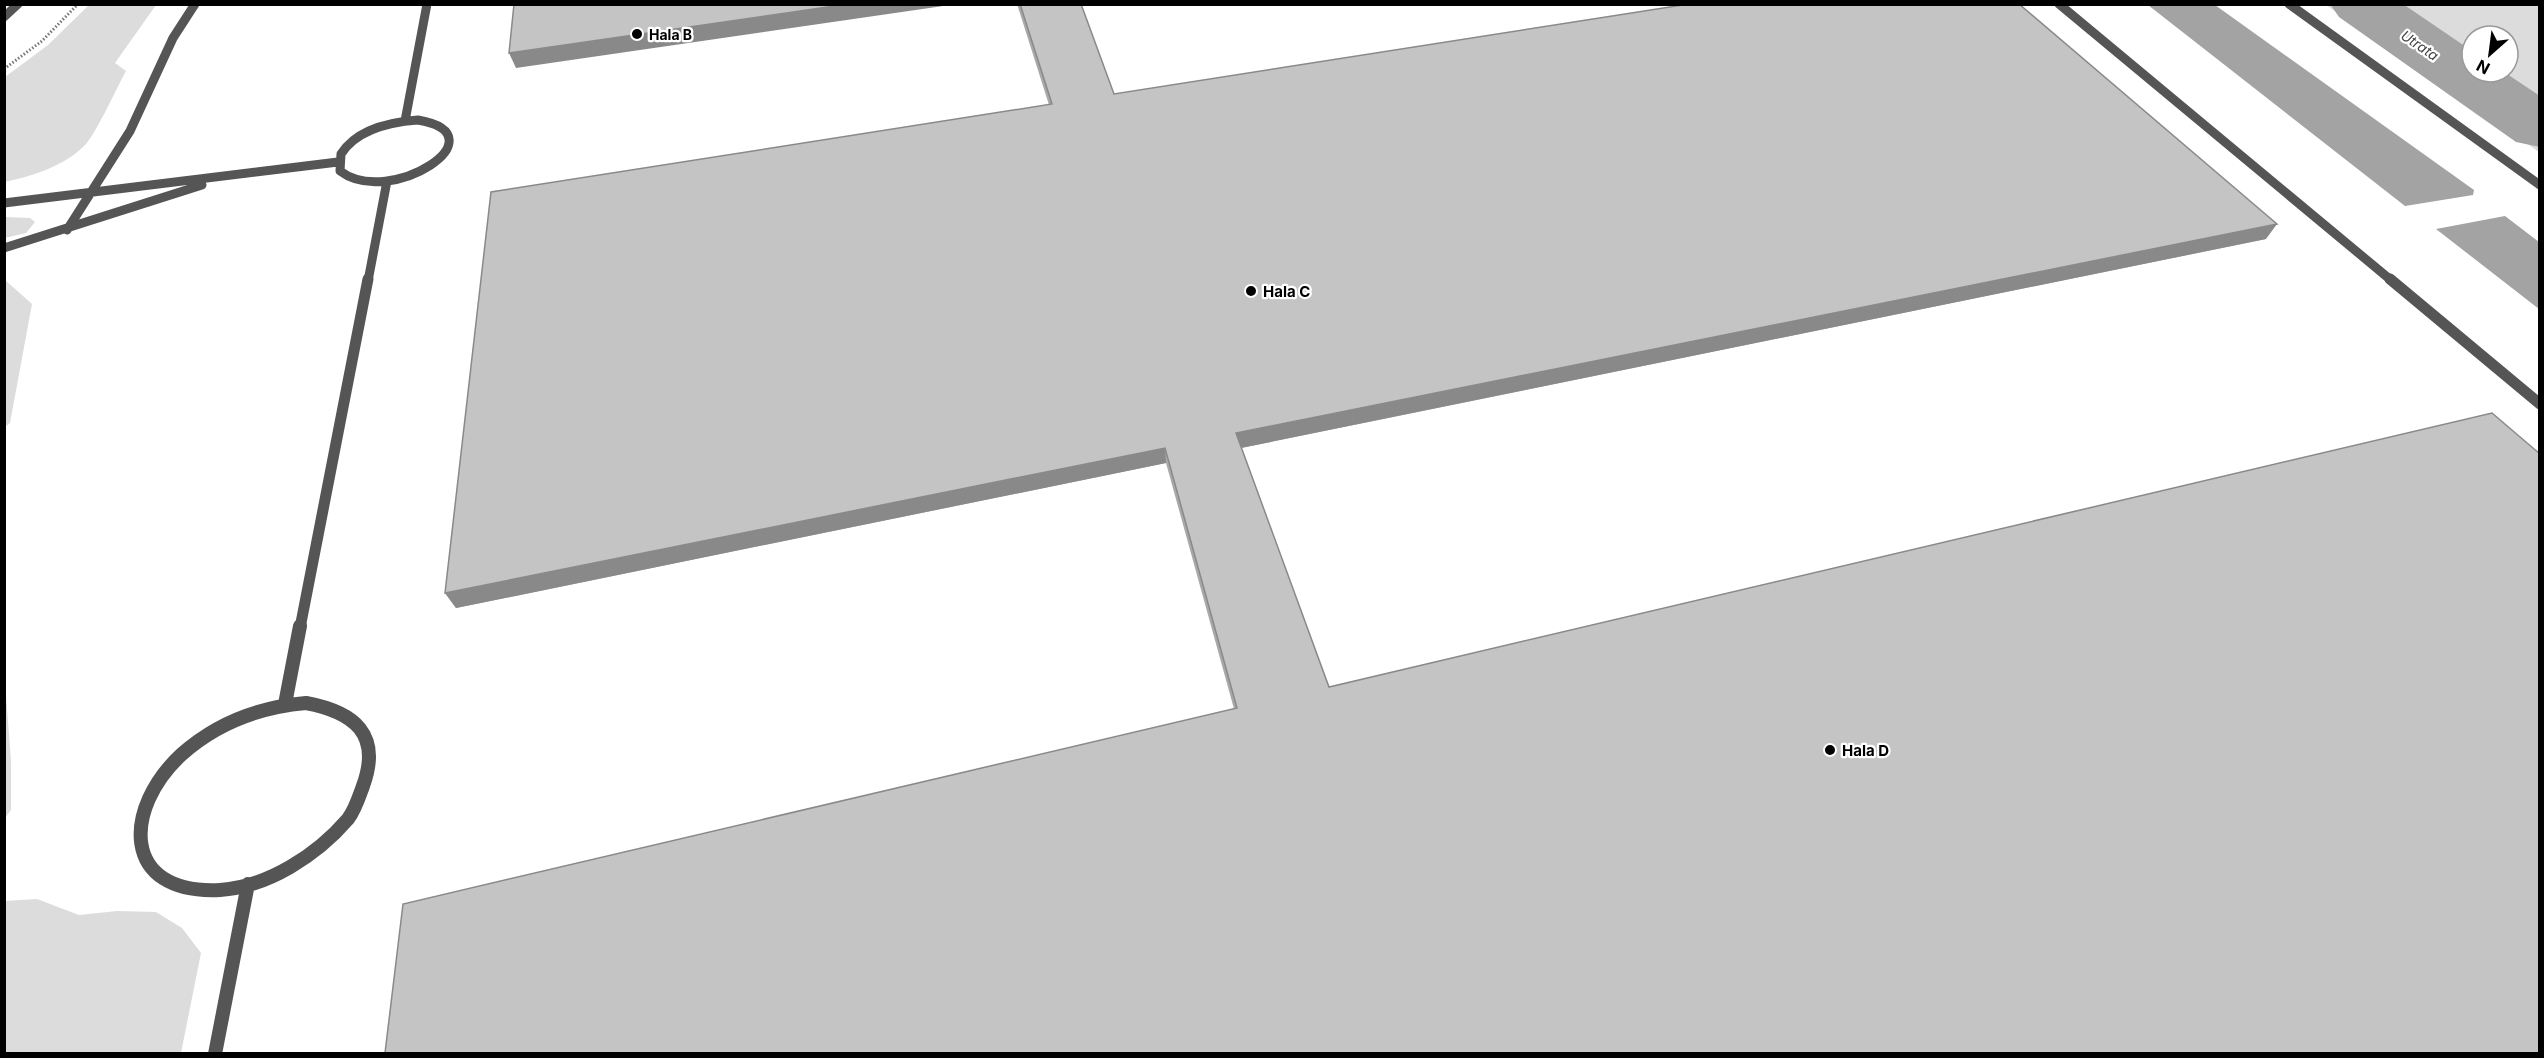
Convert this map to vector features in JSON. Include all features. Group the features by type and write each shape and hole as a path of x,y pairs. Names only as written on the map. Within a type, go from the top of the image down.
{"street":[{"path":"4,17 18,4"},
{"path":"67,230 130,131 173,38 195,4"},
{"path":"405,121 427,4"},
{"path":"2059,4 2540,404"},
{"path":"2289,4 2540,185"},
{"path":"418,120 439,125 447,132 450,142 446,152 435,163 405,178 387,182 371,183 346,177 339,170 338,162 348,144 381,126 405,121 418,120"},
{"path":"4,203 338,162"},
{"path":"4,248 67,230 228,176"},
{"path":"285,704 387,182"},
{"path":"285,704 326,705 348,715 364,730 371,750 369,776 351,815 313,851 281,871 248,884 209,890 174,886 151,870 139,845 141,816 156,785 180,756 213,731 249,713 285,704"},
{"path":"215,1053 248,884"}],"path":[{"path":"4,69 42,41 78,4"}],"shaded area":[{"path":"89,5 156,5 115,63 126,71 101,121 85,145 58,164 5,182 5,77 48,45"},
{"path":"2148,5 2215,5 2474,190 2473,195 2405,206"},
{"path":"2326,5 2539,5 2539,152"},
{"path":"2505,216 2539,242 2539,309 2436,229"},
{"path":"5,217 30,218 35,222 26,233 5,238"},
{"path":"5,280 32,304 10,423 5,427"},
{"path":"5,682 11,761 11,810 5,818"},
{"path":"37,899 79,915 117,911 156,912 182,928 201,953 181,1053 5,1053 5,901"}],"building":[{"path":"514,4 848,4 509,53"},
{"path":"1020,4 1081,4 1114,94 1689,4 2019,4 2277,224 1236,433 1329,687 2492,413 2540,454 2540,1053 385,1053 403,904 1237,708 1165,448 445,593 491,192 1052,104"}],"waterway":[{"name":"Utrata","path":"2361,4 2540,127"}],"place":[{"name":"Hala B","path":"637,34"},
{"name":"Hala C","path":"1251,291"},
{"name":"Hala D","path":"1830,750"}]}
